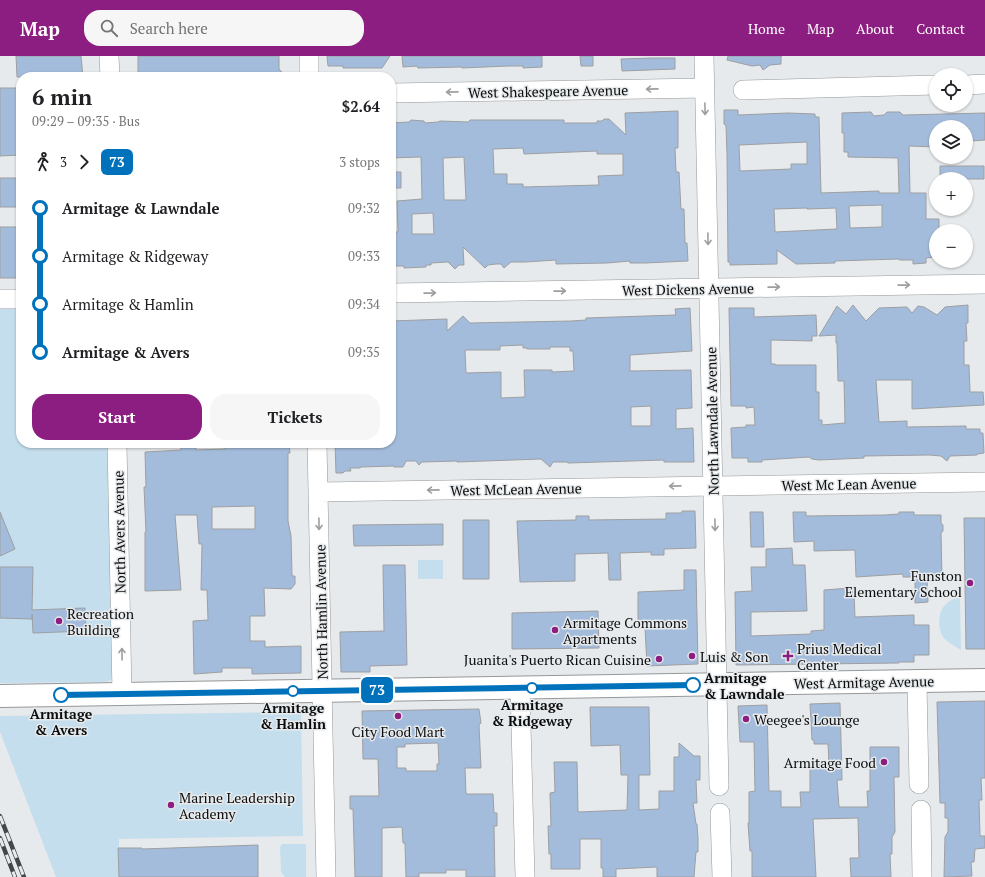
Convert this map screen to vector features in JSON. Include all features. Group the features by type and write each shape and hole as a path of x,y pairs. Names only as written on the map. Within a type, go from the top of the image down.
{"main road":[{"name":"West Armitage Avenue","path":"0,696 985,680"}],"street":[{"path":"109,56 110,72"},
{"path":"309,56 309,72"},
{"name":"North Lawndale Avenue","path":"704,56 719,786"},
{"path":"973,85 985,84"},
{"path":"743,90 929,85"},
{"name":"West Shakespeare Avenue","path":"396,93 705,88"},
{"name":"West Dickens Avenue","path":"396,293 985,284"},
{"path":"0,299 16,299"},
{"name":"North Avers Avenue","path":"117,448 122,694"},
{"name":"North Hamlin Avenue","path":"317,448 326,877"},
{"name":"West Mc Lean Avenue","path":"714,486 984,482"},
{"name":"West McLean Avenue","path":"318,492 714,486"},
{"path":"917,682 919,784"},
{"path":"520,688 525,877"},
{"path":"921,810 922,877"},
{"path":"720,812 722,877"}],"shaded area":[{"path":"16,307 16,448 109,448 113,676 111,680 106,682 0,683 0,308"},
{"path":"418,560 443,560 443,579 418,579"},
{"path":"960,597 961,650 949,643 943,637 939,624 943,607 951,600"},
{"name":"Marine Leadership Academy","path":"301,712 303,836 119,839 119,877 56,877 0,732 0,716"},
{"path":"282,844 306,844 306,877 285,877 281,872 280,847"}],"building":[{"path":"16,56 81,56 83,72 17,72"},
{"path":"138,56 279,56 279,69 282,72 138,72"},
{"path":"327,56 390,56 382,68 343,68 343,66 328,66"},
{"path":"402,56 542,56 542,67 403,67"},
{"path":"580,56 593,56 593,66 581,66"},
{"path":"728,56 782,56 781,64 770,65 763,70 760,65 752,66 727,60"},
{"path":"675,58 675,69 622,71 621,59"},
{"path":"0,88 16,88 16,155 0,156"},
{"path":"724,110 738,110 738,115 788,113 815,114 815,117 819,117 821,193 879,191 879,193 899,193 898,158 848,157 848,152 844,152 842,113 871,112 874,116 884,115 887,112 900,112 903,115 985,113 985,140 973,141 973,120 929,120 929,147 909,146 910,193 926,193 926,219 939,219 939,224 929,224 929,258 926,258 926,263 913,264 913,260 898,259 796,264 777,250 777,264 730,265 730,262 728,262 726,126 724,124","holes":["807,142 807,164 791,164 791,169 740,171 739,145","882,205 882,227 850,228 849,206","836,208 837,229 775,232 774,209"]},
{"path":"678,111 678,148 675,148 676,172 679,172 681,209 684,209 685,243 687,243 688,261 630,263 630,261 556,264 556,260 511,262 504,268 501,264 496,264 488,265 485,268 463,247 464,265 459,265 455,269 448,262 431,263 431,265 426,265 426,267 404,268 404,266 396,266 396,232 398,232 397,201 422,199 421,157 396,158 396,123 409,122 411,120 424,121 425,123 440,121 468,122 470,120 564,120 564,123 597,123 597,121 609,119 626,135 625,113","holes":["523,148 524,154 597,151 597,154 623,154 623,175 598,176 599,185 523,187 523,184 507,184 507,174 494,174 493,149","464,157 466,200 444,200 443,158","433,213 434,234 412,234 412,214"]},
{"path":"940,166 984,166 984,179 973,179 973,172 940,172"},
{"path":"396,172 401,172 401,188 396,188"},
{"path":"0,178 16,178 16,207 0,207"},
{"path":"0,227 16,227 16,278 0,278"},
{"path":"853,305 866,321 879,308 907,307 912,313 918,306 924,307 937,315 945,307 968,305 968,323 966,323 967,341 964,341 964,365 969,365 970,392 983,392 984,405 912,409 912,380 876,380 879,422 907,421 907,427 966,426 966,429 980,429 980,433 983,433 984,453 977,455 950,456 947,461 941,456 929,455 864,456 864,458 819,460 809,457 762,460 762,462 748,462 748,458 732,458 731,428 755,425 754,407 746,408 746,406 731,406 729,308 754,308 754,317 816,315 817,336 812,336 812,341 771,340 771,364 816,365 816,392 819,392 819,420 822,420 822,425 845,423 844,381 838,381 836,335 819,336 837,306 846,314"},
{"path":"690,308 692,351 630,355 630,371 691,370 692,408 676,409 676,429 693,428 694,462 664,462 664,460 568,463 553,462 550,467 541,459 422,462 419,465 416,461 406,461 403,467 361,467 350,468 351,471 345,471 343,473 336,473 335,448 396,448 396,321 447,319 447,331 463,316 470,323 571,321 586,320 586,318 676,315 675,309","holes":["523,345 523,348 550,349 550,347 570,347 570,351 573,351 574,371 552,372 552,370 524,370 525,397 501,398 501,372 466,373 465,350 500,350 500,346","651,406 651,426 631,426 631,407"]},
{"path":"181,448 196,448 196,450 225,448 290,448 290,453 288,453 288,521 291,536 292,576 295,576 295,584 291,589 264,588 265,616 250,616 250,641 265,641 265,647 301,646 301,673 252,674 252,668 222,668 222,672 194,674 193,621 208,620 207,590 201,590 202,544 199,544 197,515 175,515 181,590 145,591 145,452 181,450","holes":["255,506 255,529 212,529 212,507"]},
{"path":"682,511 695,511 696,548 664,549 664,555 651,555 651,552 620,553 621,580 609,580 608,553 575,554 575,581 520,582 517,521 576,520 576,516 589,516 589,520 666,519 666,513 682,513"},
{"path":"0,512 15,549 0,556"},
{"path":"750,512 763,512 764,547 751,547"},
{"path":"793,512 806,512 806,516 885,515 899,514 899,512 914,512 914,515 941,515 941,523 943,525 943,531 941,533 942,578 927,578 928,602 915,603 915,577 903,577 903,574 856,577 855,550 814,551 814,541 794,542"},
{"name":"Funston Elementary School","path":"964,518 985,518 985,649 966,649"},
{"path":"463,520 489,520 489,579 463,579"},
{"path":"443,524 443,545 354,546 353,525"},
{"path":"792,548 793,565 805,565 807,611 751,612 751,636 811,634 811,631 824,630 824,590 850,588 854,594 855,617 914,615 914,625 929,625 929,655 914,655 914,662 899,663 736,665 735,592 752,591 751,567 766,567 766,549"},
{"path":"383,565 405,565 407,665 370,666 370,672 341,672 340,632 384,631"},
{"path":"0,567 33,567 32,610 85,608 86,631 33,633 32,614 32,619 0,618"},
{"path":"684,570 696,570 698,664 647,666 645,628 638,628 638,592 684,590"},
{"name":"Armitage Commons Apartments","path":"598,611 599,648 512,649 512,613"},
{"path":"985,701 985,778 981,778 982,800 979,800 980,836 985,836 985,848 975,849 974,862 971,862 972,876 944,877 945,837 948,832 948,818 945,818 945,803 940,803 937,702"},
{"path":"840,703 842,780 837,780 839,807 868,807 867,791 870,791 870,747 899,747 899,777 894,777 895,832 892,837 892,854 890,854 891,877 851,877 850,858 859,858 858,818 813,819 816,877 752,877 752,851 750,851 748,823 749,792 755,791 754,742 740,742 738,706 767,705 769,791 781,791 781,807 801,807 800,792 810,792 810,765 829,764 828,744 814,744 814,740 812,740 810,704"},
{"path":"590,707 649,707 650,775 639,775 639,810 659,809 659,791 674,791 674,757 679,757 679,743 694,756 700,756 700,780 696,780 697,803 693,803 698,839 698,852 696,852 694,877 657,877 656,867 616,869 616,877 603,877 603,868 601,868 601,839 580,839 580,869 551,869 548,826 551,826 550,793 555,792 554,762 577,762 578,812 627,810 628,775 621,775 620,745 591,746"},
{"path":"479,709 481,723 479,725 481,768 465,768 466,794 493,794 494,813 497,813 497,826 494,826 495,877 466,877 466,870 446,870 446,873 419,873 419,877 406,877 405,843 403,843 402,827 382,828 382,877 355,877 353,809 350,809 350,796 379,796 378,759 363,759 362,711","holes":["438,743 439,764 437,764 437,771 406,771 406,768 397,768 397,747 405,747 405,744"]},
{"path":"258,845 258,877 119,877 118,848 142,849"}],"railway":[{"path":"0,816 24,877"},
{"path":"0,838 15,877"}],"bus line":[{"name":"73","path":"61,695 693,685"}],"place":[{"name":"Funston Elementary School","path":"970,583"},
{"name":"Recreation Building","path":"59,621"},
{"name":"Armitage Commons Apartments","path":"555,630"},
{"name":"Luis & Son","path":"692,656"},
{"name":"Prius Medical Center","path":"788,656"},
{"name":"Juanita's Puerto Rican Cuisine","path":"659,659"},
{"name":"Armitage & Lawndale","path":"693,685"},
{"name":"Armitage & Ridgeway","path":"532,688"},
{"name":"Armitage & Hamlin","path":"293,691"},
{"name":"Armitage & Avers","path":"61,695"},
{"name":"City Food Mart","path":"398,716"},
{"name":"Weegee's Lounge","path":"746,719"},
{"name":"Armitage Food","path":"884,762"},
{"name":"Marine Leadership Academy","path":"171,805"}]}
